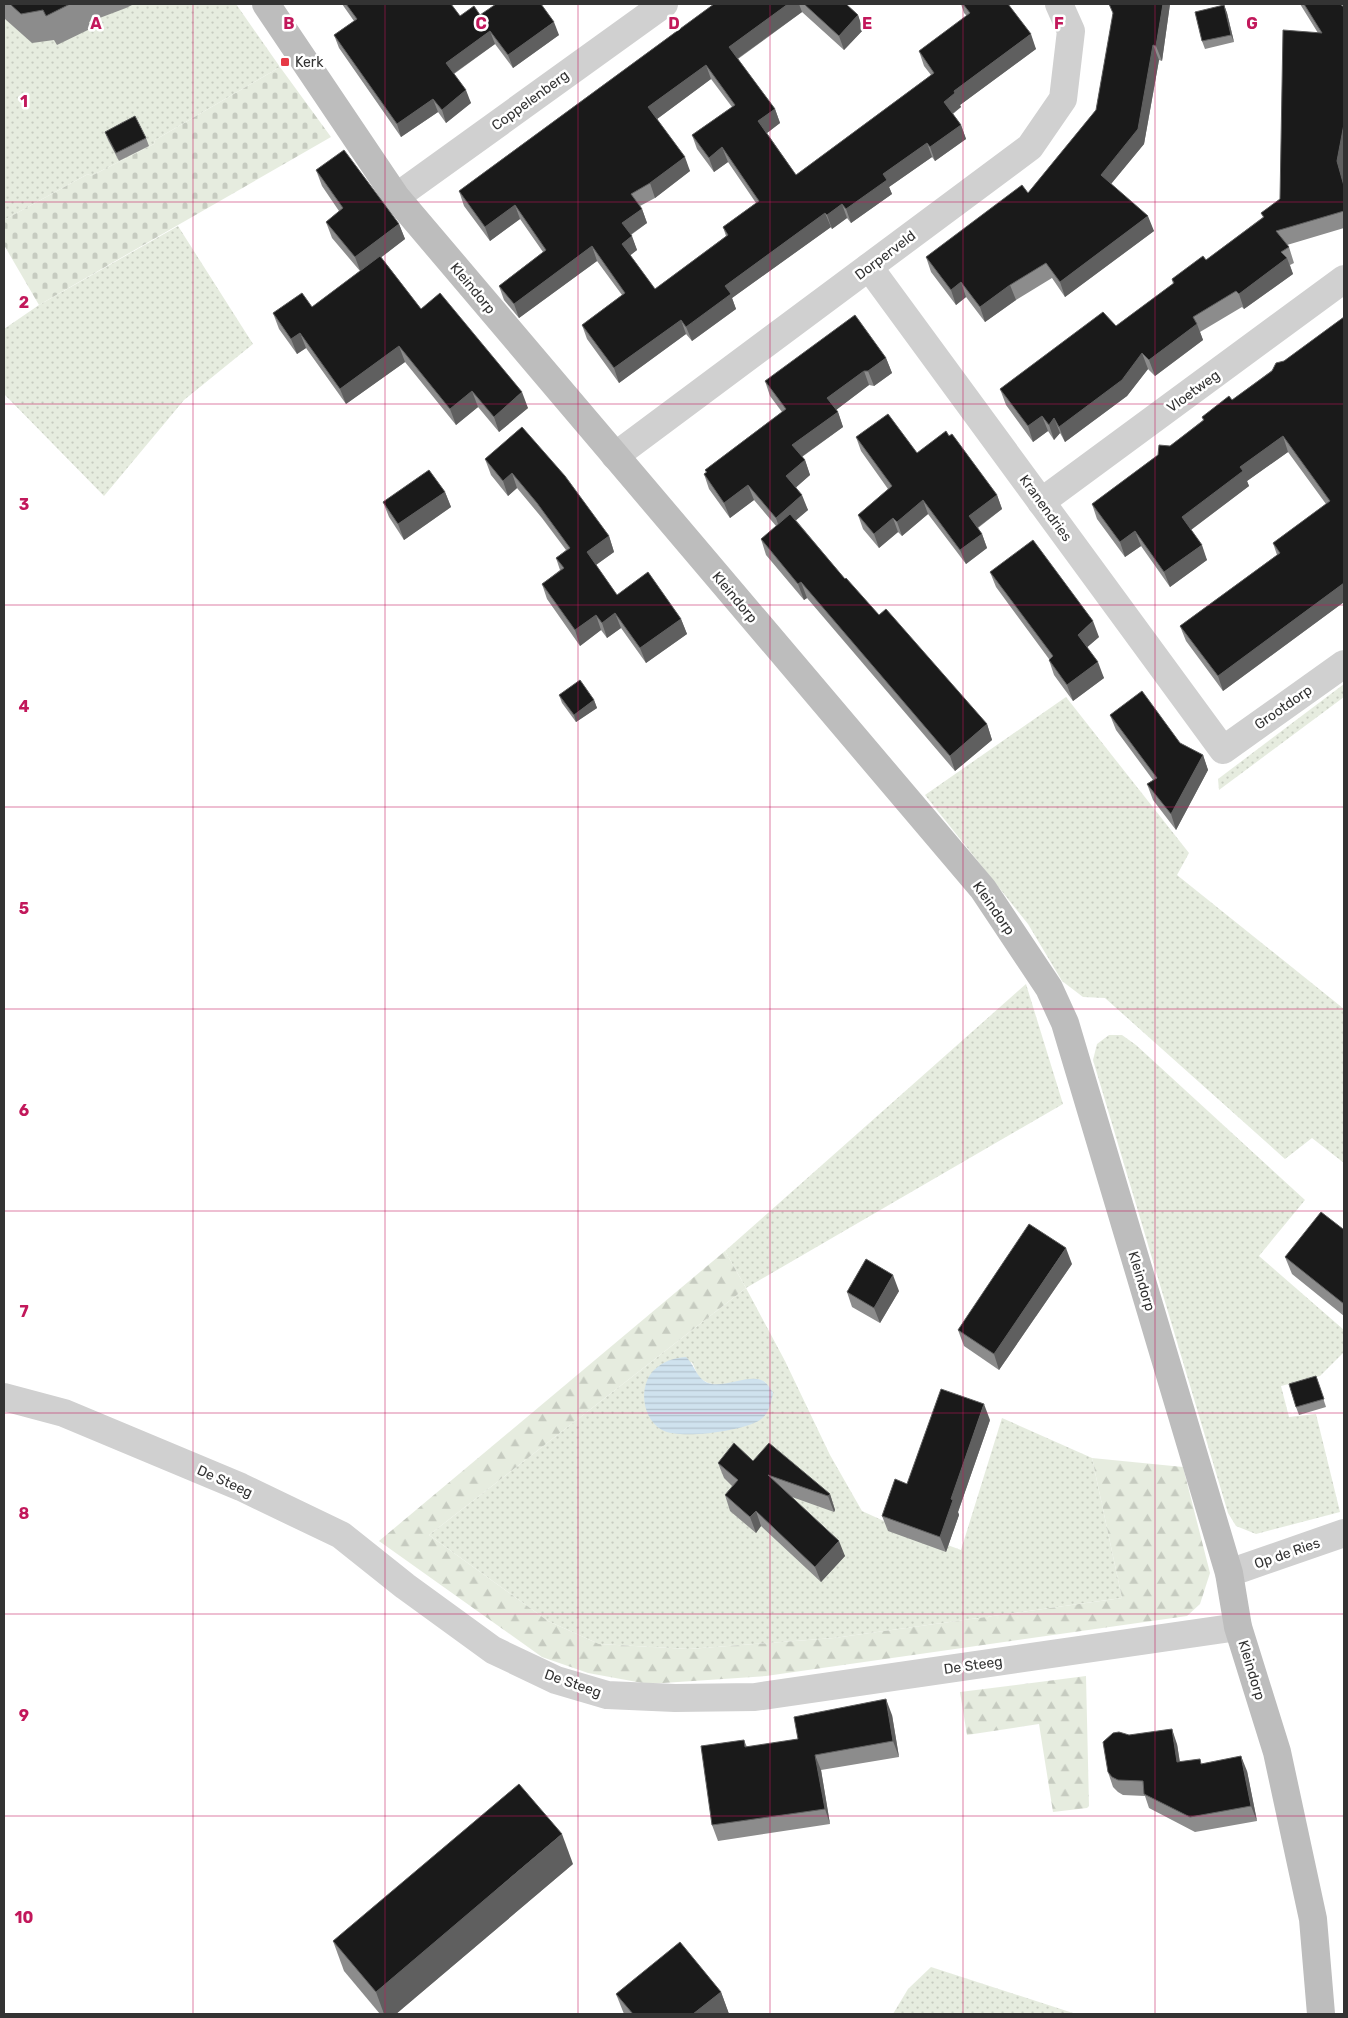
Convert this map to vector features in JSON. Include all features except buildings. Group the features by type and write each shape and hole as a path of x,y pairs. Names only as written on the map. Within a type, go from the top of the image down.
{"street":[{"name":"Kleindorp","path":"266,4 396,197 983,889 1049,988 1065,1023 1229,1573 1238,1627 1277,1752 1313,1919 1322,2014"},
{"name":"Coppelenberg","path":"396,197 664,4"},
{"name":"Dorperveld","path":"615,456 1030,147 1063,99 1071,31 1059,4"},
{"name":"Kranendries","path":"869,267 1223,750"},
{"name":"Vloetweg","path":"1041,502 1344,279"},
{"name":"Grootdorp","path":"1223,750 1344,664"},
{"name":"De Steeg","path":"4,1397 64,1413 241,1487 341,1535 404,1586 494,1650 556,1680 607,1695 675,1698 755,1697 1238,1627"},
{"name":"Op de Ries","path":"1229,1573 1344,1533"}],"green space":[{"path":"4,4 236,4 280,67 155,140 154,144 91,176 88,174 4,220"},
{"path":"280,67 331,137 39,305 4,245 4,220 88,174 91,176 154,144 155,140"},
{"path":"178,226 253,344 184,400 104,496 4,394 4,329 39,305"},
{"path":"1344,684 1344,697 1219,790 1218,779"},
{"path":"1066,697 1189,853 1177,875 1344,1009 1344,1163 1312,1138 1285,1159 1105,998 1083,997 1062,981 1028,924 925,795"},
{"path":"1026,984 1063,1104 746,1288 725,1251"},
{"path":"1109,1035 1122,1035 1136,1045 1305,1200 1259,1256 1344,1330 1344,1352 1320,1376 1281,1386 1289,1417 1316,1414 1340,1512 1256,1534 1236,1526 1228,1513 1093,1060 1097,1044"},
{"path":"725,1251 746,1288 429,1535 548,1621 599,1644 689,1649 834,1638 1122,1598 1092,1458 1183,1467 1210,1573 1200,1604 1187,1616 766,1676 648,1684 588,1673 542,1657 379,1541"},
{"path":"746,1288 785,1361 830,1455 862,1511 961,1550 1002,1418 1092,1458 1122,1598 834,1638 689,1649 599,1644 548,1621 429,1535","holes":["692,1362 699,1378 708,1383 721,1386 758,1379 765,1382 773,1393 645,1386"]},
{"path":"1086,1676 1089,1806 1087,1808 1053,1812 1039,1724 967,1735 960,1692"},
{"path":"931,1967 1076,2014 893,2014 908,1989"}],"water":[{"path":"686,1357 698,1375 708,1383 723,1384 754,1379 766,1383 773,1393 766,1415 752,1424 740,1428 711,1433 671,1433 655,1425 646,1410 644,1402 644,1393 649,1377 661,1364 673,1359"}],"place":[{"name":"Kerk","path":"285,62"}]}
